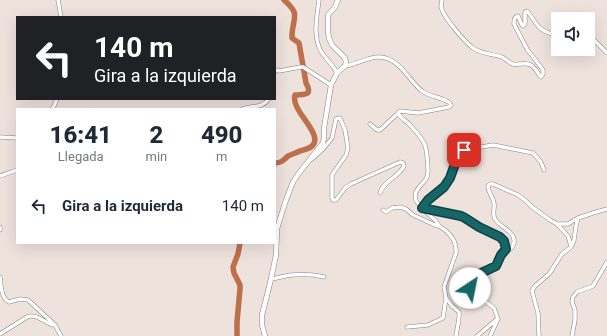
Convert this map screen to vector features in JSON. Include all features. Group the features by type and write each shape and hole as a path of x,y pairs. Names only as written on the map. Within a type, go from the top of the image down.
{"street":[{"path":"58,0 61,16"},
{"path":"320,0 315,30 316,37 321,52 334,67 337,73"},
{"path":"338,0 328,15 328,32 332,45 345,58 345,66"},
{"path":"442,0 441,7 446,18 473,48 504,58 514,64 529,64 534,66 541,77 543,70 528,51 514,24 514,19 518,16 523,26 525,24 525,12 527,11 535,24 543,31 551,34"},
{"path":"595,41 607,53"},
{"path":"265,336 262,325 262,315 276,255 277,229 293,182 323,143 331,85 337,73 345,66 351,66 372,58 386,58 399,65 415,85 424,92 450,102 451,104 449,107 418,112 400,111 380,130 377,130 370,124"},
{"path":"276,71 278,70 279,72 303,67 331,85"},
{"path":"245,108 263,105 268,100"},
{"path":"398,114 418,134 426,146 427,177 415,195 417,203 438,223 439,226"},
{"path":"308,162 319,153 332,138 336,119 340,118 345,130 348,148 346,155 332,175 331,181 333,200 336,200 345,188 351,184 400,162 403,163 403,168 398,175 388,182 380,193"},
{"path":"0,137 16,138"},
{"path":"422,208 428,200 444,187 450,178 459,156 464,150 493,145 533,153 541,162 544,170"},
{"path":"0,176 16,170"},
{"path":"490,336 498,319 494,308 478,297 470,288 471,281 477,275 496,266 501,255 506,249 509,250 513,247 515,241 512,234 500,225 494,218 494,203 487,187 490,184 493,184 518,195 532,207 557,224 568,236 571,247"},
{"path":"383,210 386,212 392,208 400,207 406,209 413,215 444,229 456,243 456,253 444,287 446,298 443,318 428,325 407,327"},
{"path":"422,208 461,216 500,237 504,241 506,249"},
{"path":"557,224 568,224 578,218 607,209"},
{"path":"539,336 538,313 532,291 535,286 550,274 562,254 571,247 574,240 578,218"},
{"path":"572,336 575,320 575,310 572,302 573,297 577,292 593,286 607,262"},
{"path":"271,279 304,274 324,277"},
{"path":"0,277 4,298 6,301 9,302 20,299 28,300 55,325 61,336"},
{"path":"446,298 459,312 460,318 457,325 456,336"},
{"path":"0,334 30,316 34,316 51,325 55,325"},
{"path":"478,336 498,319"}],"waterway":[{"path":"276,163 281,162 288,156 310,147 313,145 315,140 314,134 301,114 295,101 295,95 307,94 309,90 306,83 299,43 292,38 295,16 293,9 284,0"},
{"path":"237,336 240,285 234,273 233,267 240,244"}],"route":[{"path":"464,150 459,156 450,178 444,187 428,200 422,208 461,216 500,237 504,241 506,249 501,255 496,266 477,275 471,281 470,288"}]}
